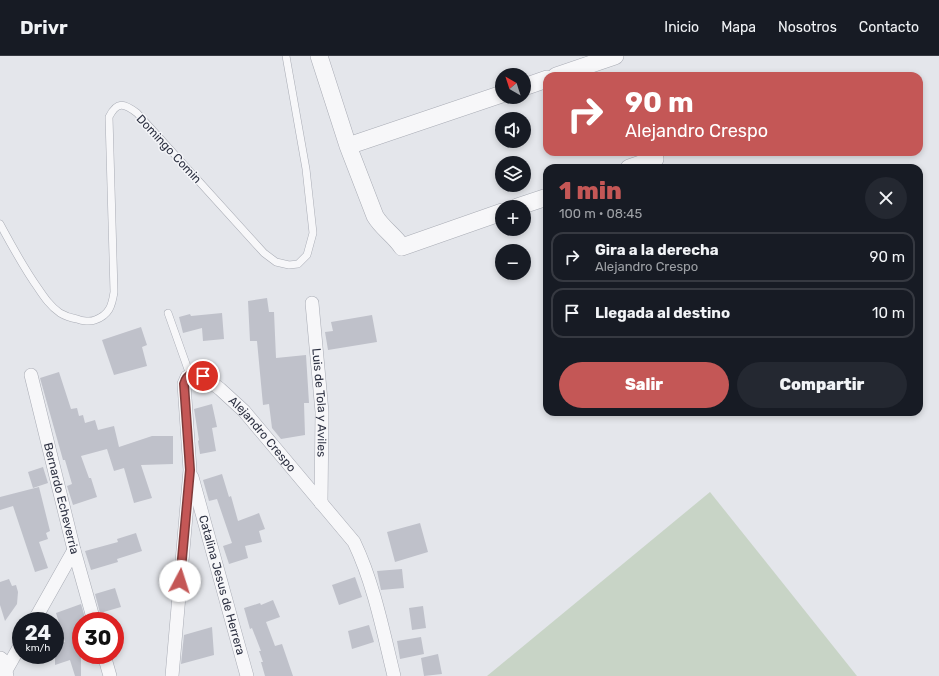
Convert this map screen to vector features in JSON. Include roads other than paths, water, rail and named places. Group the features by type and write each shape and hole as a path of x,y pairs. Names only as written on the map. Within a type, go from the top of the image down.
{"street":[{"path":"319,56 348,146 375,216 380,224 398,241 402,248 495,215"},
{"path":"563,72 582,61 615,56"},
{"path":"531,85 543,80"},
{"path":"348,146 495,96"},
{"path":"641,164 655,159"},
{"path":"531,202 543,198"},
{"name":"Luis de Tola y Aviles","path":"312,303 322,412 321,503"},
{"name":"Alejandro Crespo","path":"190,375 198,374 203,376 244,411 354,542 364,562 371,583 394,676"},
{"name":"Bernardo Echeverria","path":"31,375 74,550 91,612"},
{"path":"172,676 190,470 184,384 185,379 190,375"},
{"name":"Catalina Jesus de Herrera","path":"190,470 247,676"},
{"path":"39,612 74,550"},
{"path":"3,670 12,657"},
{"path":"107,664 110,676"}],"lane":[{"name":"Domingo Comin","path":"0,224 23,267 47,301 56,310 68,317 92,321 108,313 114,292 109,117 112,110 119,105 127,106 137,113 264,253 276,262 289,265 298,264 307,255 313,233 306,169 286,56"},
{"path":"168,313 190,375"}]}
